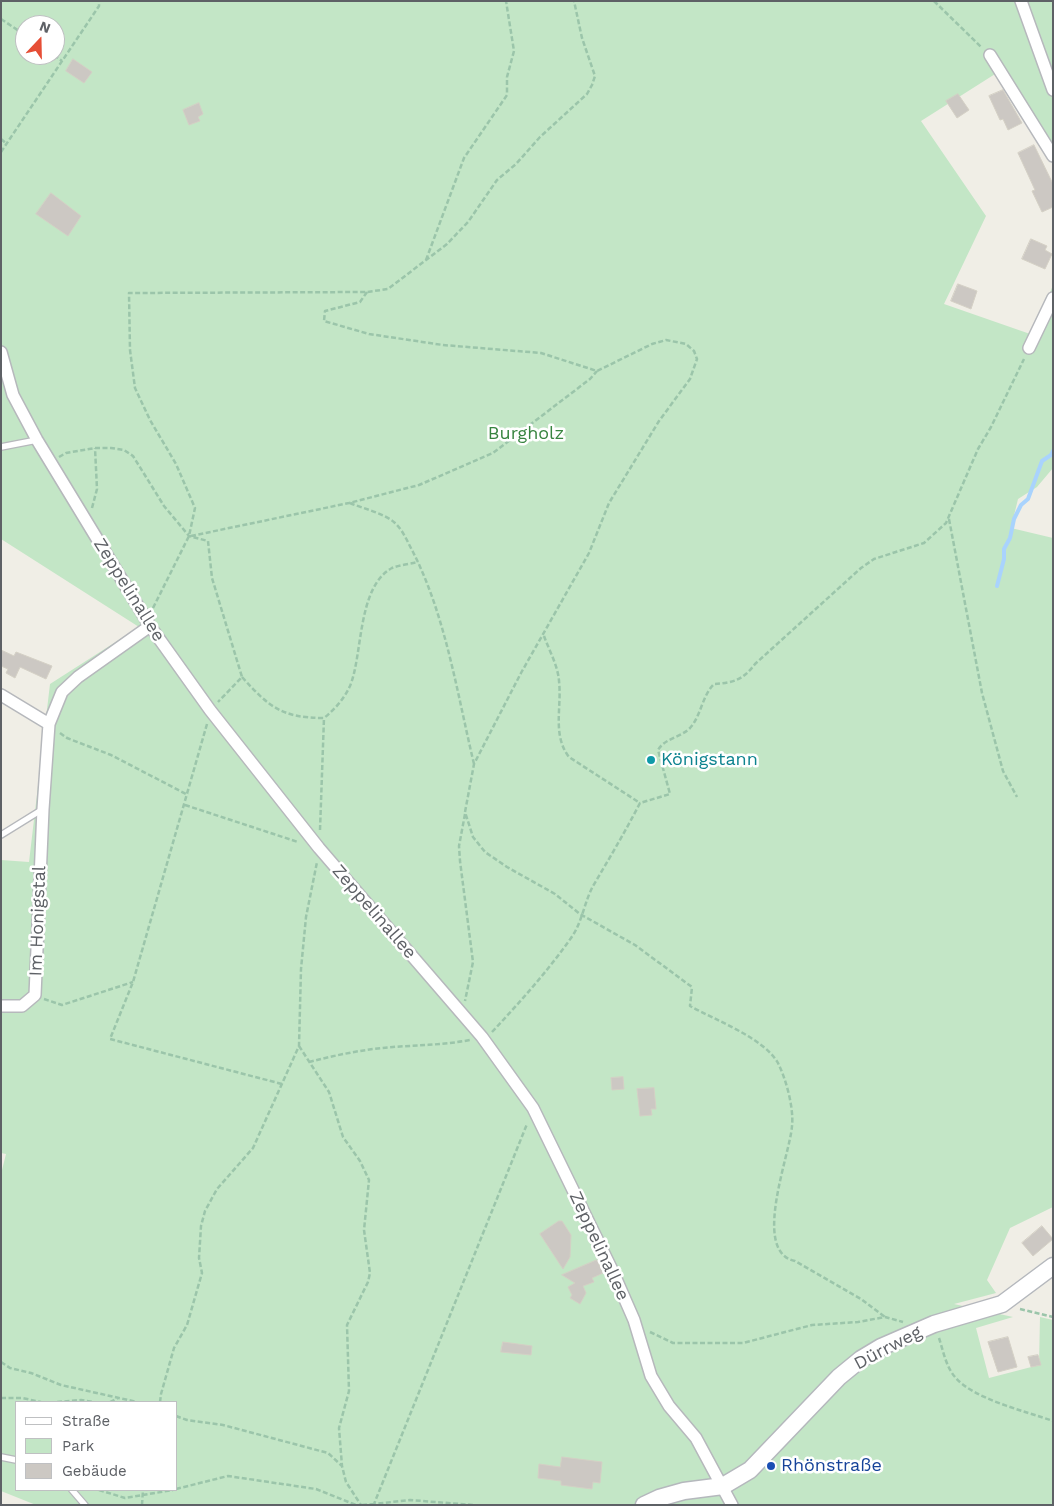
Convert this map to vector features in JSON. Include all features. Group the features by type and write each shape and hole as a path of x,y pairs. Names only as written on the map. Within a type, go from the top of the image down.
{"street":[{"path":"1021,1 1053,90"},
{"path":"990,55 1053,156"},
{"path":"1029,348 1053,298"},
{"name":"Zeppelinallee","path":"1,352 13,395 37,440 150,626 210,710 319,848 482,1037 533,1108 613,1272 634,1320 651,1376 669,1406 696,1438 732,1505"},
{"name":"Im Honigstal","path":"1,1006 22,1006 35,995 43,809 49,724 62,692 78,677 150,626"},
{"path":"1,695 49,724"},
{"name":"Dürrweg","path":"723,1486 750,1470 838,1377 862,1359 912,1333 934,1324 1002,1304 1053,1266"},
{"path":"644,1505 659,1498 684,1491 723,1486"}],"lane":[{"path":"1,446 37,440"},
{"path":"1,836 43,809"},
{"path":"1,1457 15,1460"},
{"path":"73,1491 85,1505"}],"path":[{"path":"65,57 99,6 99,1"},
{"path":"426,261 464,158 507,95 507,77 514,51 506,1"},
{"path":"150,626 151,611 189,536 195,508 176,464 150,420 135,388 130,350 129,293 368,292 388,289 447,244 468,222 497,180 516,164 540,137 587,94 595,76 582,38 574,1"},
{"path":"934,1 990,55"},
{"path":"1,19 15,28"},
{"path":"1,152 59,65"},
{"path":"1,139 7,144"},
{"path":"368,292 360,302 325,311 324,321 369,334 434,344 541,353 597,371"},
{"path":"189,536 349,503 419,485 493,453 590,379 597,371 652,344 666,340 686,344 694,351 697,359 690,379 659,421 609,503 589,553 474,764 459,846 473,962 462,1015"},
{"path":"309,1062 336,1055 391,1047 447,1044 482,1037 490,1033 572,937 580,914 587,906 593,887 619,844 640,803 670,794 658,750 662,744 690,728 708,689 714,684 731,683 746,676 755,664 861,568 874,559 924,543 949,517 967,473 1029,348"},
{"path":"83,517 90,512 98,489 95,448"},
{"path":"51,462 66,453 95,448 124,450 133,456 164,506 189,536 208,541 212,578 242,677 270,705 288,715 324,718 338,707 351,684 367,607 382,577 392,568 418,562"},
{"path":"349,503 384,516 396,524 418,562 431,591 474,764"},
{"path":"949,517 982,693 1004,771 1017,797"},
{"path":"544,636 559,680 559,728 562,748 569,757 640,803"},
{"path":"242,677 210,710 188,795 133,982 110,1039 282,1084"},
{"path":"160,1401 174,1348 187,1325 202,1272 199,1258 201,1226 205,1211 222,1182 253,1148 299,1046 301,969 306,917 319,848 324,718"},
{"path":"49,724 67,738 111,755 188,795"},
{"path":"185,805 319,848"},
{"path":"466,812 474,837 485,852 507,867 555,894 580,914 635,945 692,987 690,1006 763,1046 778,1063 788,1093 793,1124 776,1201 775,1228 779,1252 785,1259 795,1262 862,1299 885,1317 903,1322 912,1333"},
{"path":"35,995 62,1005 133,982"},
{"path":"299,1046 329,1092 343,1137 360,1161 369,1180 364,1230 370,1273 368,1282 347,1325 349,1391 339,1428 342,1466 346,1482 361,1505 410,1500 473,1505"},
{"path":"373,1504 533,1108"},
{"path":"1002,1304 1053,1317"},
{"path":"634,1320 642,1328 673,1343 713,1344 743,1343 812,1325 858,1322 885,1317"},
{"path":"934,1324 953,1376 962,1385 980,1394 1053,1421"},
{"path":"1,1362 10,1368 31,1373 60,1385 133,1401"},
{"path":"112,1401 119,1397"},
{"path":"1,1398 22,1398 36,1401"},
{"path":"69,1401 88,1401"},
{"path":"178,1417 187,1420 223,1425 298,1444 328,1454 342,1466"},
{"path":"178,1489 228,1476 316,1489 356,1505"},
{"path":"102,1491 125,1498 166,1491"},
{"path":"142,1505 143,1491"}],"green space":[{"name":"Burgholz","path":"1,1 1053,1 1053,157 1003,69 921,121 986,216 944,304 1033,335 1053,285 1053,468 1037,487 1018,499 1011,528 1053,538 1053,1207 1010,1228 987,1280 996,1293 954,1304 1013,1317 976,1328 989,1378 1039,1365 1040,1317 1053,1320 1053,1505 36,1505 1,1491 1,1174 6,1154 1,1153 1,860 29,862 50,684 139,627 1,539"}],"building":[{"path":"73,59 92,72 84,83 66,71"},
{"path":"1003,90 1022,123 1008,130 1003,119 1000,120 989,96"},
{"path":"958,94 969,110 957,118 946,101"},
{"path":"199,103 203,114 198,117 200,121 189,125 183,110"},
{"path":"1034,145 1053,184 1053,207 1042,212 1032,191 1035,190 1018,153"},
{"path":"51,193 81,216 68,236 36,214"},
{"path":"1031,239 1047,246 1045,250 1052,254 1045,269 1022,259"},
{"path":"958,284 977,291 971,309 951,301"},
{"path":"1,650 14,656 16,652 52,666 46,679 20,667 15,678 6,673 8,669 1,666"},
{"path":"623,1077 624,1089 612,1090 611,1078"},
{"path":"654,1088 656,1109 651,1109 652,1115 640,1116 637,1089"},
{"path":"559,1221 562,1221 571,1235 570,1257 563,1269 540,1234"},
{"path":"1042,1226 1053,1239 1033,1256 1022,1243"},
{"path":"597,1260 603,1273 592,1278 594,1282 583,1286 586,1293 580,1304 570,1298 572,1295 568,1287 575,1283 562,1275"},
{"path":"1008,1337 1017,1367 998,1372 988,1342"},
{"path":"503,1342 532,1346 531,1355 501,1352"},
{"path":"1038,1355 1041,1365 1031,1367 1028,1357"},
{"path":"562,1457 602,1462 600,1483 593,1482 592,1489 561,1485 561,1481 538,1478 539,1464 560,1467"}],"waterway":[{"path":"997,586 1004,559 1004,549 1010,538 1014,519 1021,505 1028,499 1042,461 1051,455 1053,451"}],"place":[{"name":"Königstann","path":"651,760"},
{"name":"Rhönstraße","path":"771,1466"}]}
